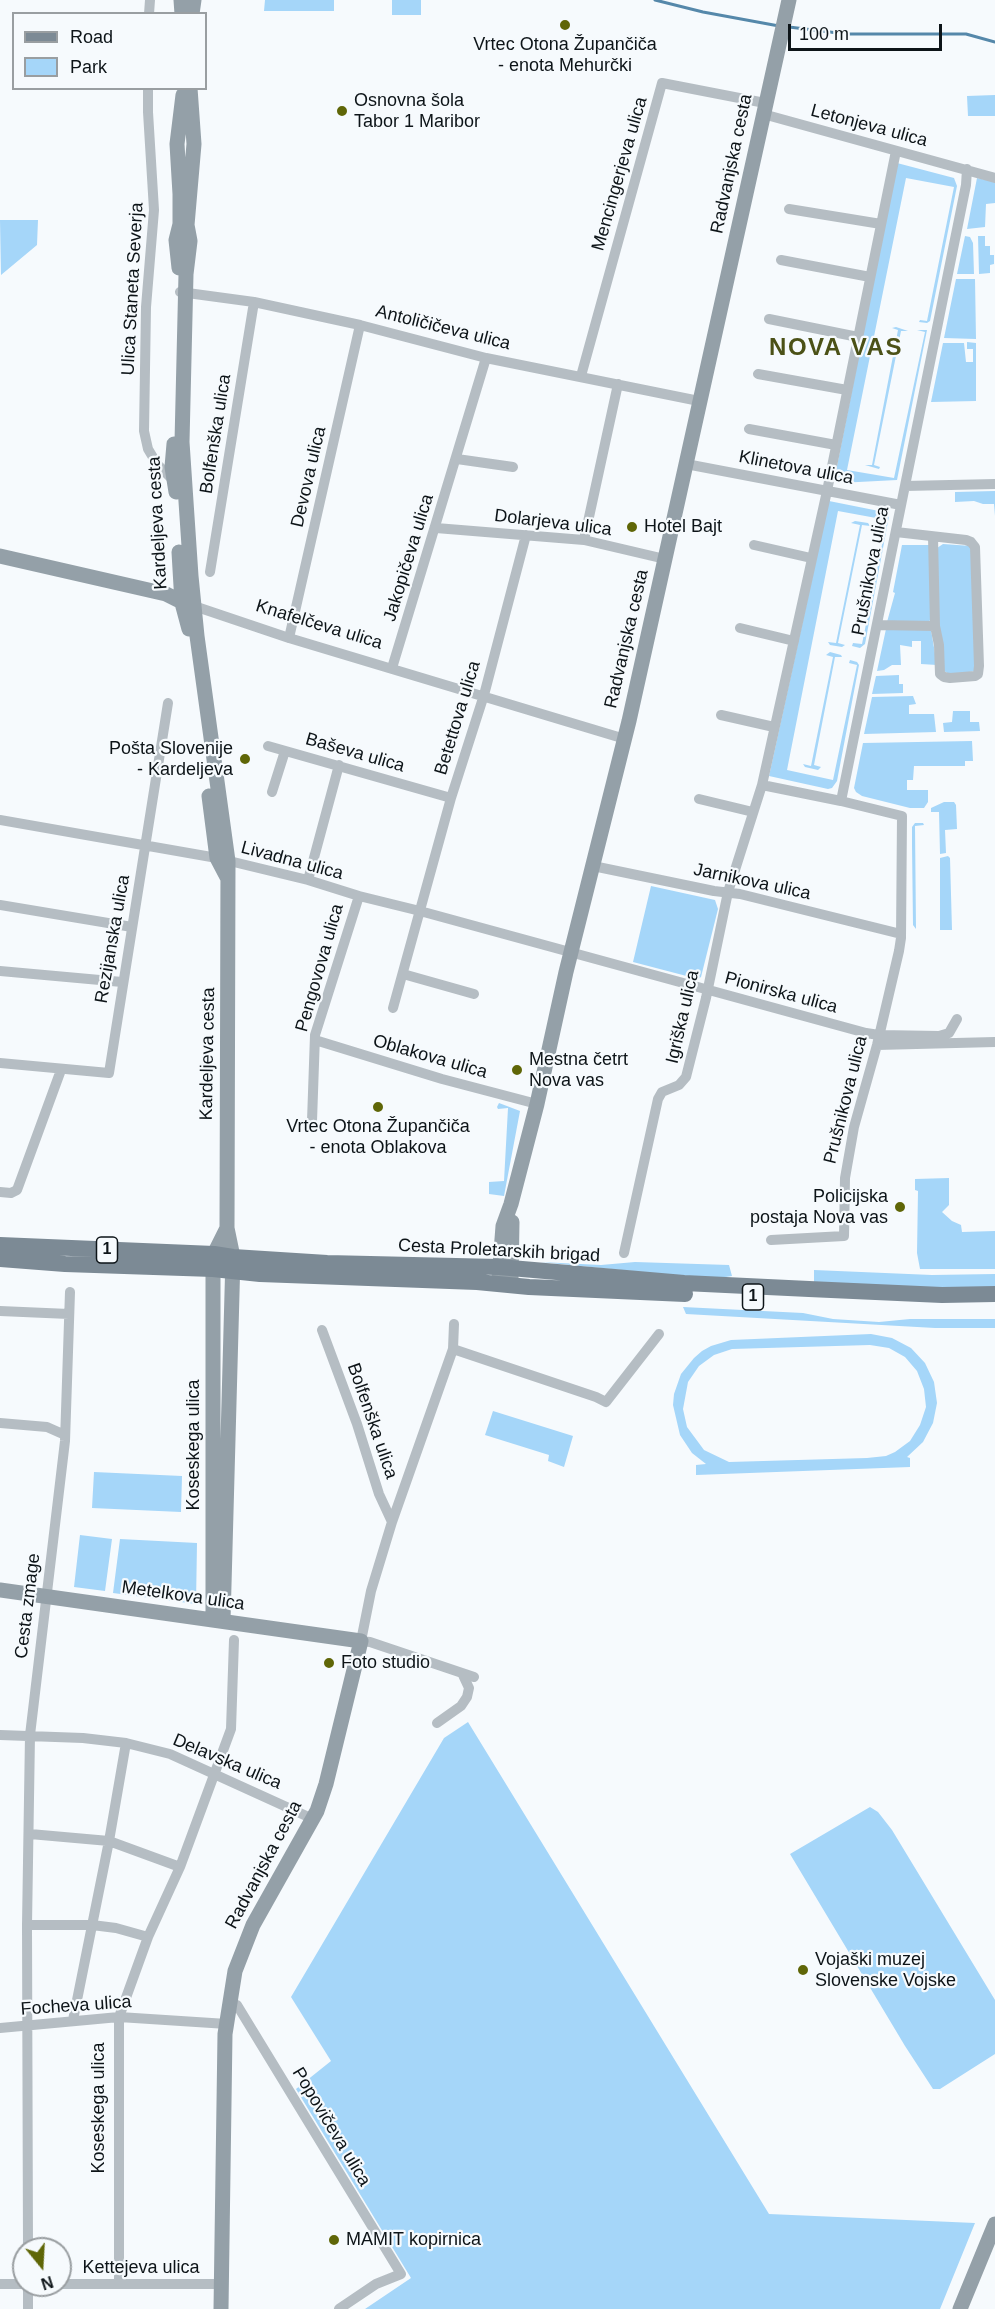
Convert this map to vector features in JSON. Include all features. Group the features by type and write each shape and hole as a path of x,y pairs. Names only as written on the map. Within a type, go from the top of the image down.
{"main road":[{"name":"Cesta Proletarskih brigad","path":"0,1245 233,1265 327,1263 898,1304 995,1305"},
{"name":"Cesta Proletarskih brigad","path":"0,1259 65,1264 214,1262"},
{"name":"Cesta Proletarskih brigad","path":"505,1276 897,1293 995,1294"}],"street":[{"name":"Radvanjska cesta","path":"505,1276 503,1226 511,1204 537,1104 571,954 625,739 789,0"},
{"name":"Mencingerjeva ulica","path":"581,376 662,83 764,109"},
{"name":"Ulica Staneta Severja","path":"148,90 154,210 146,308 144,431 148,449 174,481"},
{"name":"Kardeljeva cesta","path":"183,90 177,144 180,214 177,240 182,292 182,442 188,605"},
{"name":"Kardeljeva cesta","path":"190,90 194,144 188,194 187,225 190,241 182,292 177,428 172,467 222,859 228,880 227,1228"},
{"name":"Letonjeva ulica","path":"764,109 896,151 995,177"},
{"name":"Igriška ulica","path":"624,1253 658,1098 662,1092 679,1085 686,1077 728,892 762,785 827,491 896,151"},
{"name":"Prušnikova ulica","path":"771,1240 844,1236 844,1178 854,1127 878,1040 901,936 902,816 841,801 966,185 967,169"},
{"path":"789,209 881,224"},
{"path":"781,260 870,278"},
{"name":"Antoličičeva ulica","path":"182,292 254,302 360,325 486,358 699,401"},
{"name":"Bolfenška ulica","path":"210,572 254,302"},
{"path":"769,319 858,337"},
{"name":"Devova ulica","path":"289,638 360,325"},
{"name":"Jakopičeva ulica","path":"393,668 486,358"},
{"path":"758,375 847,390"},
{"path":"584,540 618,384"},
{"path":"749,429 836,445"},
{"path":"457,459 513,467"},
{"name":"Klinetova ulica","path":"686,464 901,505"},
{"path":"905,486 995,484"},
{"name":"Dolarjeva ulica","path":"436,528 584,540 665,559"},
{"path":"896,532 966,540 972,542 975,547 978,674 968,678 941,676 935,626 933,537"},
{"name":"Betettova ulica","path":"393,1008 451,798 484,695 526,535"},
{"path":"754,545 811,558"},
{"name":"Knafelčeva ulica","path":"0,556 166,594 188,605 289,638 625,739"},
{"path":"877,626 935,626"},
{"path":"740,628 794,641"},
{"name":"Rezijanska ulica","path":"0,1063 109,1073 168,703"},
{"path":"721,715 774,727"},
{"name":"Baševa ulica","path":"268,746 451,798"},
{"name":"Baševa ulica","path":"272,792 285,751"},
{"path":"308,880 339,765"},
{"path":"762,785 841,801"},
{"path":"699,799 753,812"},
{"name":"Livadna ulica","path":"0,820 222,859 308,880 358,896 420,911 571,954"},
{"name":"Jarnikova ulica","path":"593,866 728,892 901,936"},
{"name":"Pengovova ulica","path":"312,1120 315,1035 358,896"},
{"path":"0,904 132,927"},
{"name":"Pionirska ulica","path":"571,954 707,990 878,1040"},
{"path":"0,971 122,982"},
{"path":"403,974 474,994"},
{"path":"878,1040 945,1035 953,1029 957,1019"},
{"name":"Oblakova ulica","path":"315,1040 442,1079 537,1104"},
{"path":"878,1040 995,1042"},
{"path":"0,1192 11,1193 17,1190 62,1070"},
{"path":"214,1262 227,1228"},
{"name":"Koseskega ulica","path":"218,1621 233,1265 227,1228"},
{"name":"Koseskega ulica","path":"214,1262 218,1621"},
{"name":"Cesta zmage","path":"28,2237 27,1925 30,1736 65,1435 70,1292"},
{"path":"0,1311 69,1314"},
{"name":"Radvanjska cesta","path":"221,2309 227,2024 235,1971 244,1944 313,1819 326,1784 371,1591 392,1522 453,1350 454,1324"},
{"name":"Bolfenška ulica","path":"322,1330 357,1424 379,1494 392,1522"},
{"path":"453,1350 606,1402 659,1334"},
{"path":"0,1423 47,1427 65,1435"},
{"name":"Metelkova ulica","path":"0,1590 361,1641"},
{"name":"Koseskega ulica","path":"119,2284 119,2017 148,1937 180,1867 231,1729 234,1640"},
{"path":"361,1641 474,1677"},
{"path":"437,1723 461,1706 467,1697 469,1688 462,1673"},
{"name":"Delavska ulica","path":"0,1735 83,1738 126,1743 170,1754 313,1819"},
{"path":"73,2020 126,1743"},
{"path":"30,1834 109,1841 180,1867"},
{"path":"27,1925 92,1925 116,1928 148,1937"},
{"name":"Popovičeva ulica","path":"229,2003 237,2005 400,2274 376,2284 339,2309"},
{"name":"Focheva ulica","path":"0,2028 119,2017 227,2024"},
{"path":"960,2309 995,2224"},
{"name":"Kettejeva ulica","path":"72,2284 221,2284"}],"green space":[{"path":"265,0 334,0 334,11 264,11"},
{"path":"392,0 421,0 421,15 392,15"},
{"path":"995,95 995,116 968,116 967,96"},
{"path":"897,163 954,178 957,186 930,321 919,322 920,320 927,321 954,187 906,178 847,470 894,478 925,332 917,330 927,330 897,480 839,483 834,481"},
{"path":"977,178 995,182 995,203 986,204 985,227 967,229"},
{"path":"0,220 38,220 37,245 1,275"},
{"path":"965,236 970,237 973,243 974,274 957,274"},
{"path":"978,236 985,236 985,246 990,246 990,255 994,255 994,264 990,265 990,273 979,274"},
{"path":"956,279 975,279 976,339 944,338"},
{"path":"892,328 908,331 901,331 874,465 880,467 879,469 865,465 872,465 898,330"},
{"path":"967,342 976,343 976,401 931,402 943,343 964,343 966,362 973,362 973,349 967,349"},
{"path":"995,491 995,516 994,504 974,501 955,502 955,492"},
{"path":"829,501 884,512 889,516 865,644 860,648 852,646 853,643 862,644 887,520 838,511 787,770 833,780 857,665 849,663 850,660 857,662 859,665 837,781 832,788 828,789 769,776"},
{"path":"855,521 868,523 870,526 862,525 838,643 845,645 842,647 830,645 828,642 836,643 860,525 851,523"},
{"path":"943,544 971,546 975,671 951,675 944,671 938,620 937,548"},
{"path":"902,545 930,545 931,620 927,622 887,622 895,593 893,592"},
{"path":"886,629 931,630 937,665 921,664 921,641 912,641 912,647 900,645 901,665 892,665 877,671"},
{"path":"830,652 842,657 835,657 814,765 821,767 818,770 805,767 803,764 811,766 833,657 826,655"},
{"path":"899,675 899,684 903,684 903,693 872,694 876,676"},
{"path":"913,696 916,704 909,705 909,714 934,714 936,732 864,734 872,697"},
{"path":"953,711 970,711 970,722 979,722 980,731 944,732 943,723 952,722"},
{"path":"972,741 973,761 965,761 965,766 914,766 913,780 907,780 907,790 928,790 928,802 924,808 910,808 862,796 854,788 863,743"},
{"path":"944,802 954,802 956,805 957,829 945,830 946,853 940,854 939,812 931,812 931,808"},
{"path":"915,823 924,825 915,826 916,929 913,925 912,845 912,827"},
{"path":"948,856 950,858 952,930 940,930 940,858"},
{"path":"651,886 715,900 718,909 701,977 698,979 633,962"},
{"path":"499,1103 520,1111 504,1196 489,1194 489,1182 504,1181 508,1108 498,1109"},
{"path":"949,1178 949,1205 942,1212 961,1225 962,1232 995,1231 995,1269 920,1269 917,1253 918,1191 915,1190 915,1179"},
{"path":"540,1262 601,1265 635,1262 729,1265 732,1276 713,1279"},
{"path":"814,1270 932,1275 995,1274 995,1290 814,1284"},
{"path":"683,1307 803,1313 833,1319 879,1322 910,1319 995,1319 995,1328 935,1328 686,1314"},
{"path":"871,1334 892,1338 911,1348 925,1363 934,1382 937,1403 933,1423 923,1442 907,1457 910,1458 910,1467 696,1475 696,1465 706,1464 692,1453 680,1435 673,1405 674,1394 681,1374 694,1358 711,1346 731,1340","holes":["870,1345 889,1348 905,1357 917,1371 924,1389 926,1407 920,1425 910,1441 886,1456 729,1462 704,1450 687,1427 683,1409 688,1382 699,1366 714,1355 732,1349"]},
{"path":"493,1411 573,1436 564,1467 548,1461 549,1455 485,1435"},
{"path":"94,1472 182,1476 181,1512 92,1508"},
{"path":"80,1535 112,1539 105,1591 74,1587"},
{"path":"120,1539 197,1543 196,1604 113,1593"},
{"path":"468,1722 769,2214 975,2223 940,2309 365,2309 411,2278 296,2089 331,2061 291,1997 444,1738"},
{"path":"870,1807 878,1812 892,1830 995,2000 995,2054 940,2089 933,2089 905,2046 790,1854"}],"waterway":[{"path":"655,0 703,12 779,26"},
{"path":"789,27 846,34 966,34 995,42"}],"place":[{"name":"Vrtec Otona Župančiča - enota Mehurčki","path":"565,25"},
{"name":"Osnovna šola Tabor 1 Maribor","path":"342,111"},
{"name":"Hotel Bajt","path":"632,527"},
{"name":"Pošta Slovenije - Kardeljeva","path":"245,759"},
{"name":"Mestna četrt Nova vas","path":"517,1070"},
{"name":"Vrtec Otona Župančiča - enota Oblakova","path":"378,1107"},
{"name":"Policijska postaja Nova vas","path":"900,1207"},
{"name":"Foto studio","path":"329,1663"},
{"name":"Vojaški muzej Slovenske Vojske","path":"803,1970"},
{"name":"MAMIT kopirnica","path":"334,2240"}],"district":[{"name":"NOVA VAS","path":"836,348"}]}
